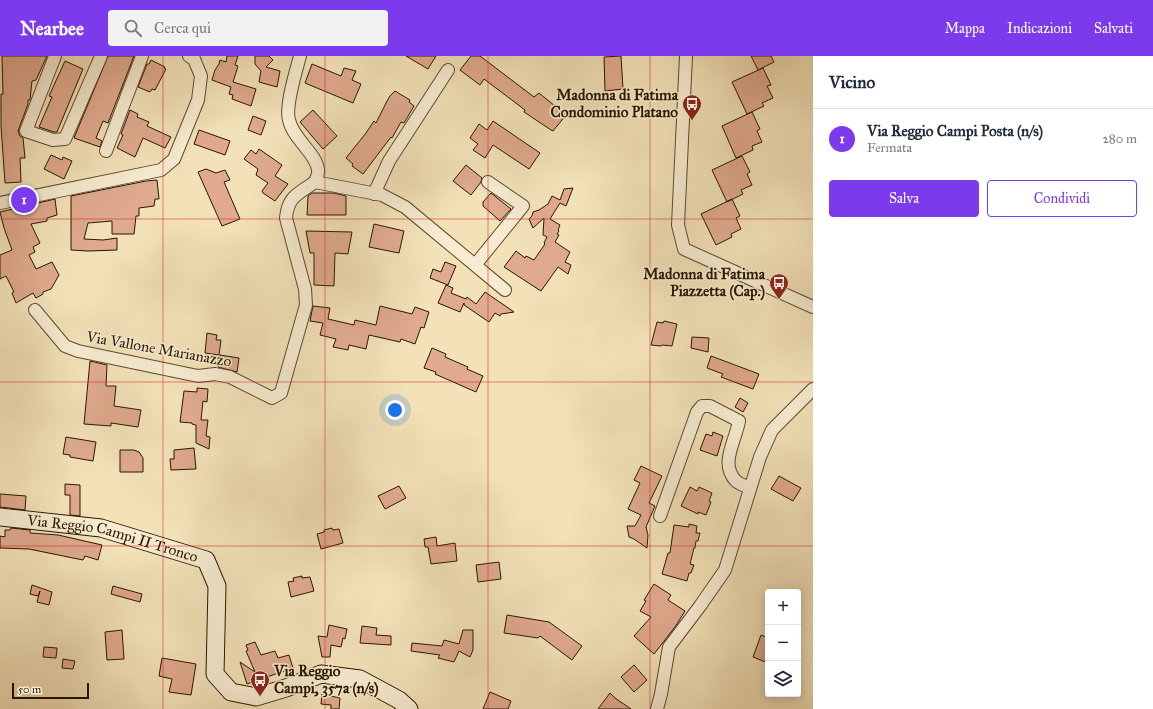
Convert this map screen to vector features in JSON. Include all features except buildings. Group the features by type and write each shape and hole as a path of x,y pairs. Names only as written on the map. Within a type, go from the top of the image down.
{"main road":[{"name":"Via Reggio Campi II Tronco","path":"0,517 102,528 206,560 217,586 215,674 231,692 256,697 286,688 321,674 360,679 399,700 409,709"}],"street":[{"path":"55,56 26,130 53,140 65,139 101,56"},
{"path":"106,151 142,56"},
{"path":"0,203 161,170 174,158 198,100 201,76 194,59 189,56"},
{"path":"300,56 289,104 288,118 292,130 316,161 318,171 315,182 382,195 405,207 505,290"},
{"path":"686,56 678,225 684,249 813,307"},
{"path":"374,194 389,161 448,70"},
{"name":"Via Vallone Marianazzo","path":"35,310 65,346 78,351 198,376 215,374 230,377 272,398 281,394 306,305 305,289 286,218 287,208 293,198 315,182"},
{"path":"475,265 523,206 488,182"},
{"path":"657,709 669,647 725,570 760,457 772,430 813,389"},
{"path":"660,516 697,412 702,406 710,406 739,421 738,430 729,452 728,464 730,473 736,481 750,488"}],"place":[{"name":"Madonna di Fatima Condominio Platano","path":"692,121"},
{"name":"Via Reggio Campi Posta (n/s)","path":"24,200"},
{"name":"Madonna di Fatima Piazzetta (Cap.)","path":"779,300"},
{"name":"Via Reggio Campi, 357a (n/s)","path":"260,697"}]}
